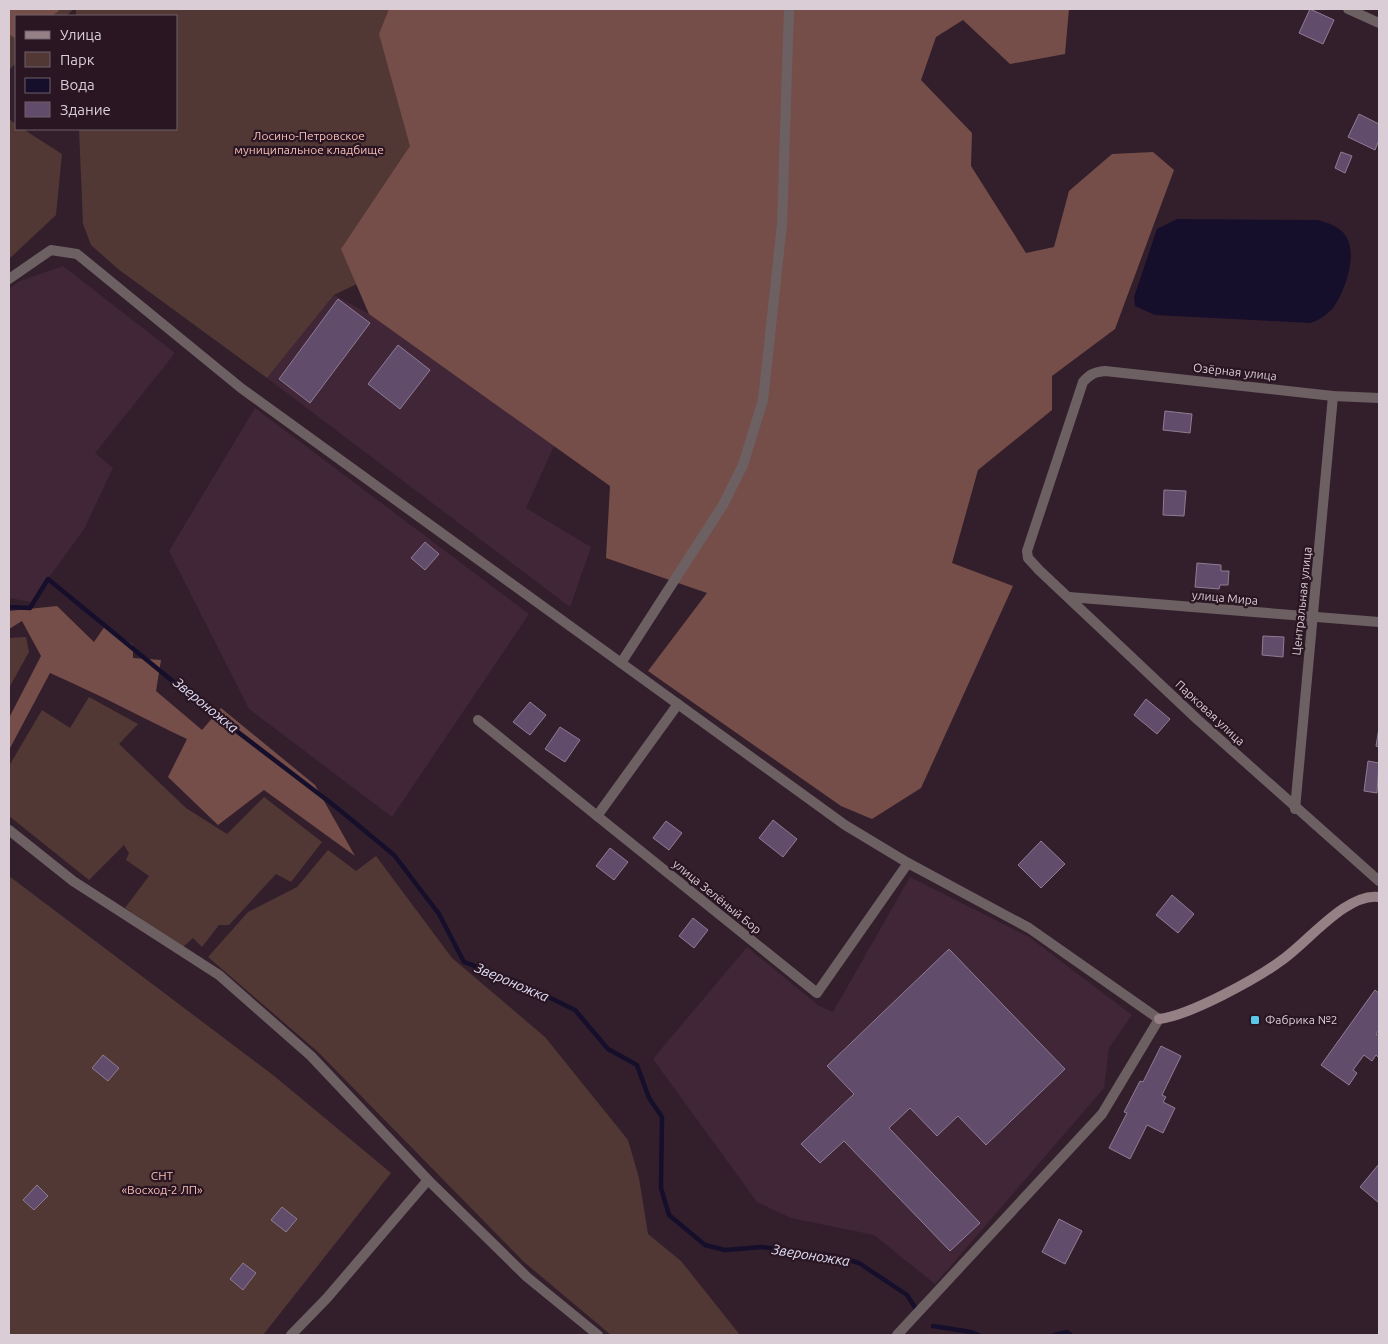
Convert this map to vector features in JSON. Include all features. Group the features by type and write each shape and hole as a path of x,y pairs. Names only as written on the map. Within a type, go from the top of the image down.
{"street":[{"path":"621,663 723,505 742,465 763,400 782,224 789,9"},
{"path":"1348,9 1379,23"},
{"path":"9,279 51,250 77,254 241,388 845,825 908,863 1029,928 1159,1019 1172,1018 1220,996 1282,961 1344,907 1375,896 1379,897"},
{"name":"Озёрная улица","path":"1028,558 1027,551 1083,382 1089,375 1105,371 1333,396 1379,398"},
{"name":"Центральная улица","path":"1295,809 1333,396"},
{"name":"Парковая улица","path":"1028,558 1198,720 1295,809 1379,881"},
{"name":"улица Мира","path":"1069,597 1379,622"},
{"path":"597,816 678,704"},
{"name":"улица Зелёный Бор","path":"478,720 816,993 908,863"},
{"path":"9,830 73,881 219,975 311,1056 428,1180 527,1277 598,1335"},
{"path":"897,1335 1102,1114 1159,1019"},
{"path":"291,1335 327,1298 428,1180"}],"shaded area":[{"path":"9,9 61,9 53,15 15,15 15,38 9,34"},
{"path":"389,9 1069,9 1065,54 1010,64 963,20 936,37 921,80 972,133 971,166 1026,253 1054,247 1069,191 1112,154 1153,152 1174,170 1115,329 1052,376 1052,410 978,470 952,563 1013,586 921,788 872,819 841,806 648,671 707,593 606,558 610,486 369,314 341,249 410,146 379,34"},
{"path":"63,266 175,353 95,453 113,468 84,529 31,602 9,598 9,289 20,281"},
{"path":"334,295 369,314 554,446 526,508 591,547 570,607 267,378"},
{"path":"255,408 529,614 392,817 249,709 169,551"},
{"path":"57,606 94,642 105,626 133,645 133,658 161,660 156,691 202,730 221,708 315,785 355,856 264,790 218,825 168,777 187,739 50,673 9,750 9,718 41,656 22,621 9,629 9,611"},
{"path":"910,877 1029,937 1132,1015 1109,1048 1104,1088 935,1284 874,1235 791,1218 757,1202 653,1059 747,947 819,1006 833,1012"}],"green space":[{"path":"9,9 74,9 67,15 15,15 15,64 9,70"},
{"name":"Лосино-Петровское муниципальное кладбище","path":"76,9 465,9 394,266 334,295 267,378 118,269 91,245 83,224 79,130 178,130 178,15 76,15"},
{"path":"9,119 15,123 15,130 25,130 62,154 56,215 9,259"},
{"path":"26,637 29,652 9,688 9,638"},
{"path":"89,697 138,724 119,744 186,808 227,834 264,797 322,842 291,882 276,874 229,925 219,925 202,947 193,938 183,947 125,908 149,876 126,860 129,853 124,845 89,880 9,816 9,766 42,710 70,728"},
{"path":"328,850 356,871 376,856 452,958 545,1037 628,1140 639,1178 648,1234 681,1261 740,1335 611,1335 524,1262 318,1052 208,957 248,912 297,887"},
{"name":"СНТ «Восход-2 ЛП»","path":"9,876 273,1075 391,1173 263,1335 9,1335"}],"water":[{"path":"1177,219 1318,220 1330,224 1345,234 1350,246 1350,264 1342,293 1330,311 1310,323 1155,315 1135,306 1134,297 1157,229"}],"building":[{"path":"1310,9 1334,20 1323,44 1299,33"},
{"path":"1359,114 1379,124 1379,140 1375,150 1348,137"},
{"path":"1341,152 1352,156 1345,173 1335,168"},
{"path":"338,299 370,323 310,403 279,379"},
{"path":"398,345 430,370 400,409 368,384"},
{"path":"1165,411 1192,414 1190,433 1163,430"},
{"path":"1164,490 1186,491 1184,516 1163,515"},
{"path":"425,542 439,554 425,570 411,558"},
{"path":"1197,563 1221,565 1221,571 1229,571 1228,585 1220,585 1219,589 1195,587"},
{"path":"1263,636 1284,637 1283,657 1262,655"},
{"path":"1146,699 1170,719 1157,734 1134,715"},
{"path":"530,702 546,715 530,735 513,722"},
{"path":"560,727 580,740 565,762 545,749"},
{"path":"1379,728 1379,747 1376,746"},
{"path":"1368,761 1379,763 1377,793 1364,791"},
{"path":"773,820 797,839 783,857 759,838"},
{"path":"666,821 682,833 669,850 653,838"},
{"path":"1041,841 1065,864 1041,888 1018,865"},
{"path":"610,848 628,862 614,880 596,866"},
{"path":"1172,895 1194,914 1178,933 1156,915"},
{"path":"693,918 708,930 694,948 679,936"},
{"path":"949,949 1065,1069 986,1145 958,1116 937,1136 910,1108 889,1128 980,1223 950,1251 844,1141 820,1163 801,1144 854,1094 827,1066"},
{"path":"1375,990 1379,993 1379,1030 1376,1034 1379,1036 1379,1058 1376,1055 1372,1061 1364,1055 1353,1070 1357,1073 1349,1085 1321,1065"},
{"path":"1161,1046 1181,1056 1162,1095 1166,1097 1163,1102 1175,1108 1163,1133 1147,1125 1130,1159 1109,1148 1127,1113 1124,1112 1140,1081 1143,1082"},
{"path":"103,1055 119,1068 108,1081 92,1068"},
{"path":"1379,1164 1379,1203 1360,1187"},
{"path":"37,1185 48,1196 34,1210 23,1200"},
{"path":"282,1207 297,1219 286,1232 271,1220"},
{"path":"1059,1219 1082,1231 1065,1264 1042,1252"},
{"path":"243,1263 256,1273 243,1290 230,1279"}],"waterway":[{"name":"Звероножка","path":"9,607 30,608 48,579 192,697 336,807 394,855 439,914 464,962 518,982 575,1010 608,1049 637,1065 649,1098 662,1117 661,1188 669,1215 705,1245 725,1250 762,1247 835,1256 859,1263 907,1295 916,1309"},
{"name":"Звероножка","path":"933,1326 979,1335"},
{"name":"Звероножка","path":"1054,1335 1067,1332 1071,1335"}],"place":[{"name":"Фабрика №2","path":"1255,1020"}]}
